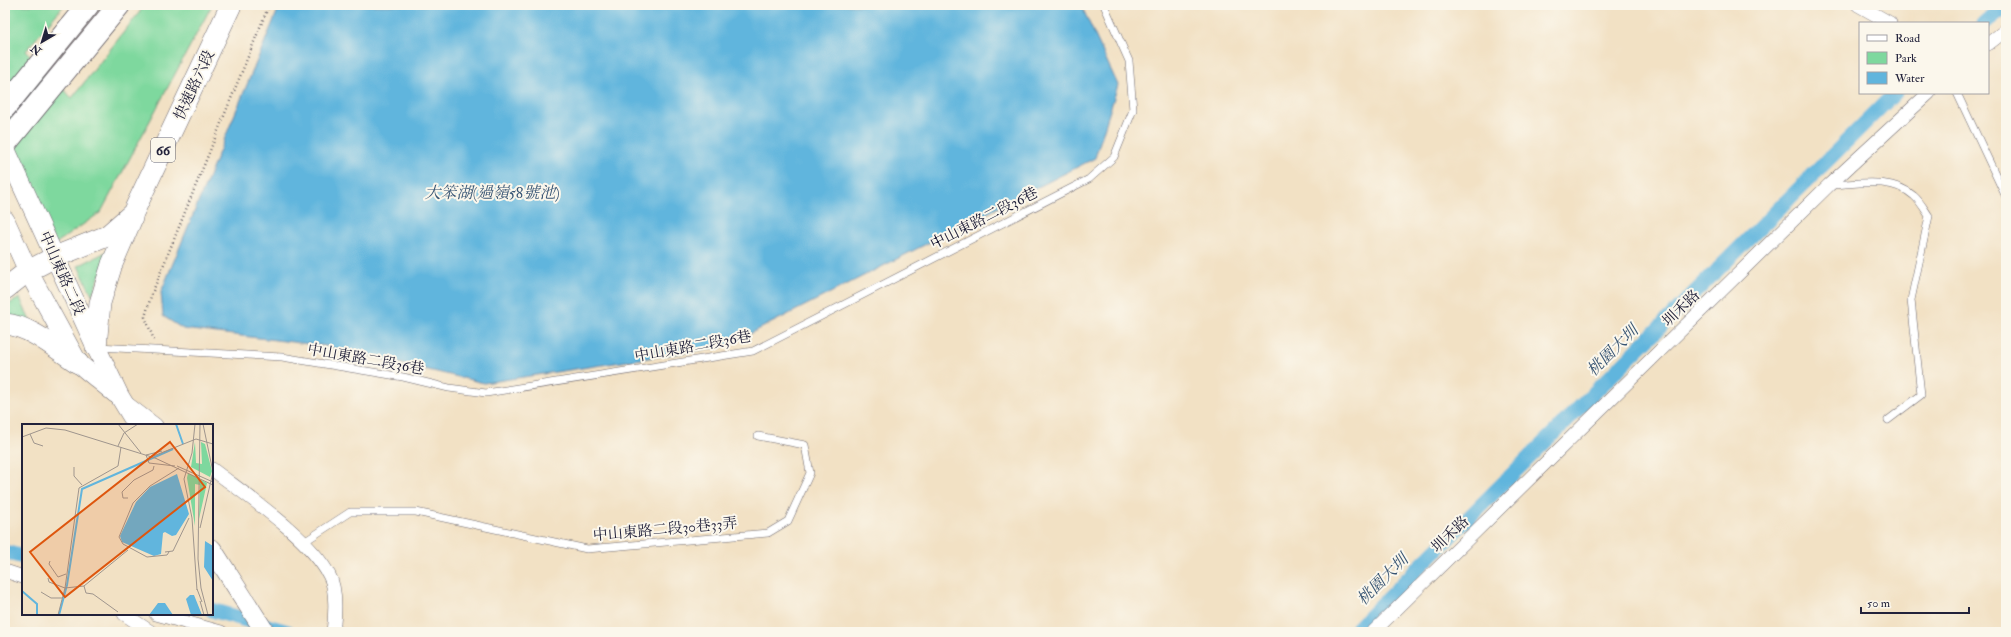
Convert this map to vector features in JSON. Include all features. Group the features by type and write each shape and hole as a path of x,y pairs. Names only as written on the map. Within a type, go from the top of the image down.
{"highway":[{"path":"5,107 88,5"},
{"path":"5,144 119,5"}],"main road":[{"name":"快速路六段","path":"55,257 107,236 134,213 231,5"},
{"name":"中山東路二段","path":"5,148 96,347 120,397 136,424"},
{"path":"96,347 100,303 112,264 134,213"},
{"name":"中山東路二段","path":"5,220 28,271 78,363 120,397"},
{"name":"66","path":"5,288 28,271 55,257"},
{"path":"5,324 13,325 44,340 78,363"},
{"path":"213,551 265,632"}],"street":[{"path":"1858,5 1888,22"},
{"path":"1989,43 2006,30"},
{"name":"圳禾路","path":"1373,632 1829,185 1928,94"},
{"path":"120,397 155,424"},
{"path":"213,470 304,542 330,575 334,596 334,626"},
{"path":"5,572 22,577"},
{"path":"126,615 151,632"},
{"path":"160,615 221,632"}],"lane":[{"name":"中山東路二段36巷","path":"96,347 282,357 403,377 449,388 486,393 753,351 1089,179 1114,157 1133,110 1129,60 1104,5"},
{"path":"1957,94 2006,197"},
{"path":"1829,185 1882,183 1901,189 1914,196 1930,216 1911,300 1921,395 1888,420"},
{"name":"中山東路二段30巷33弄","path":"304,542 350,512 416,512 587,549 768,533 788,521 810,473 804,445 758,436"}],"path":[{"path":"158,350 145,317 151,296 269,5"}],"green space":[{"path":"5,5 64,5 26,51 72,98 145,5 212,5 101,212 55,244 5,125"},
{"path":"110,250 92,295 78,266"},
{"path":"20,298 33,328 5,317 5,306"}],"water":[{"name":"大笨湖(過嶺58號池)","path":"280,5 1081,5 1118,85 1095,158 726,346 484,383 326,346 183,329 163,316 161,292"}],"waterway":[{"name":"桃園大圳","path":"1985,22 2006,6"},
{"name":"桃園大圳","path":"1354,632 1894,94"},
{"name":"桃園大圳","path":"5,552 22,557"},
{"name":"桃園大圳","path":"213,610 288,632"}]}
